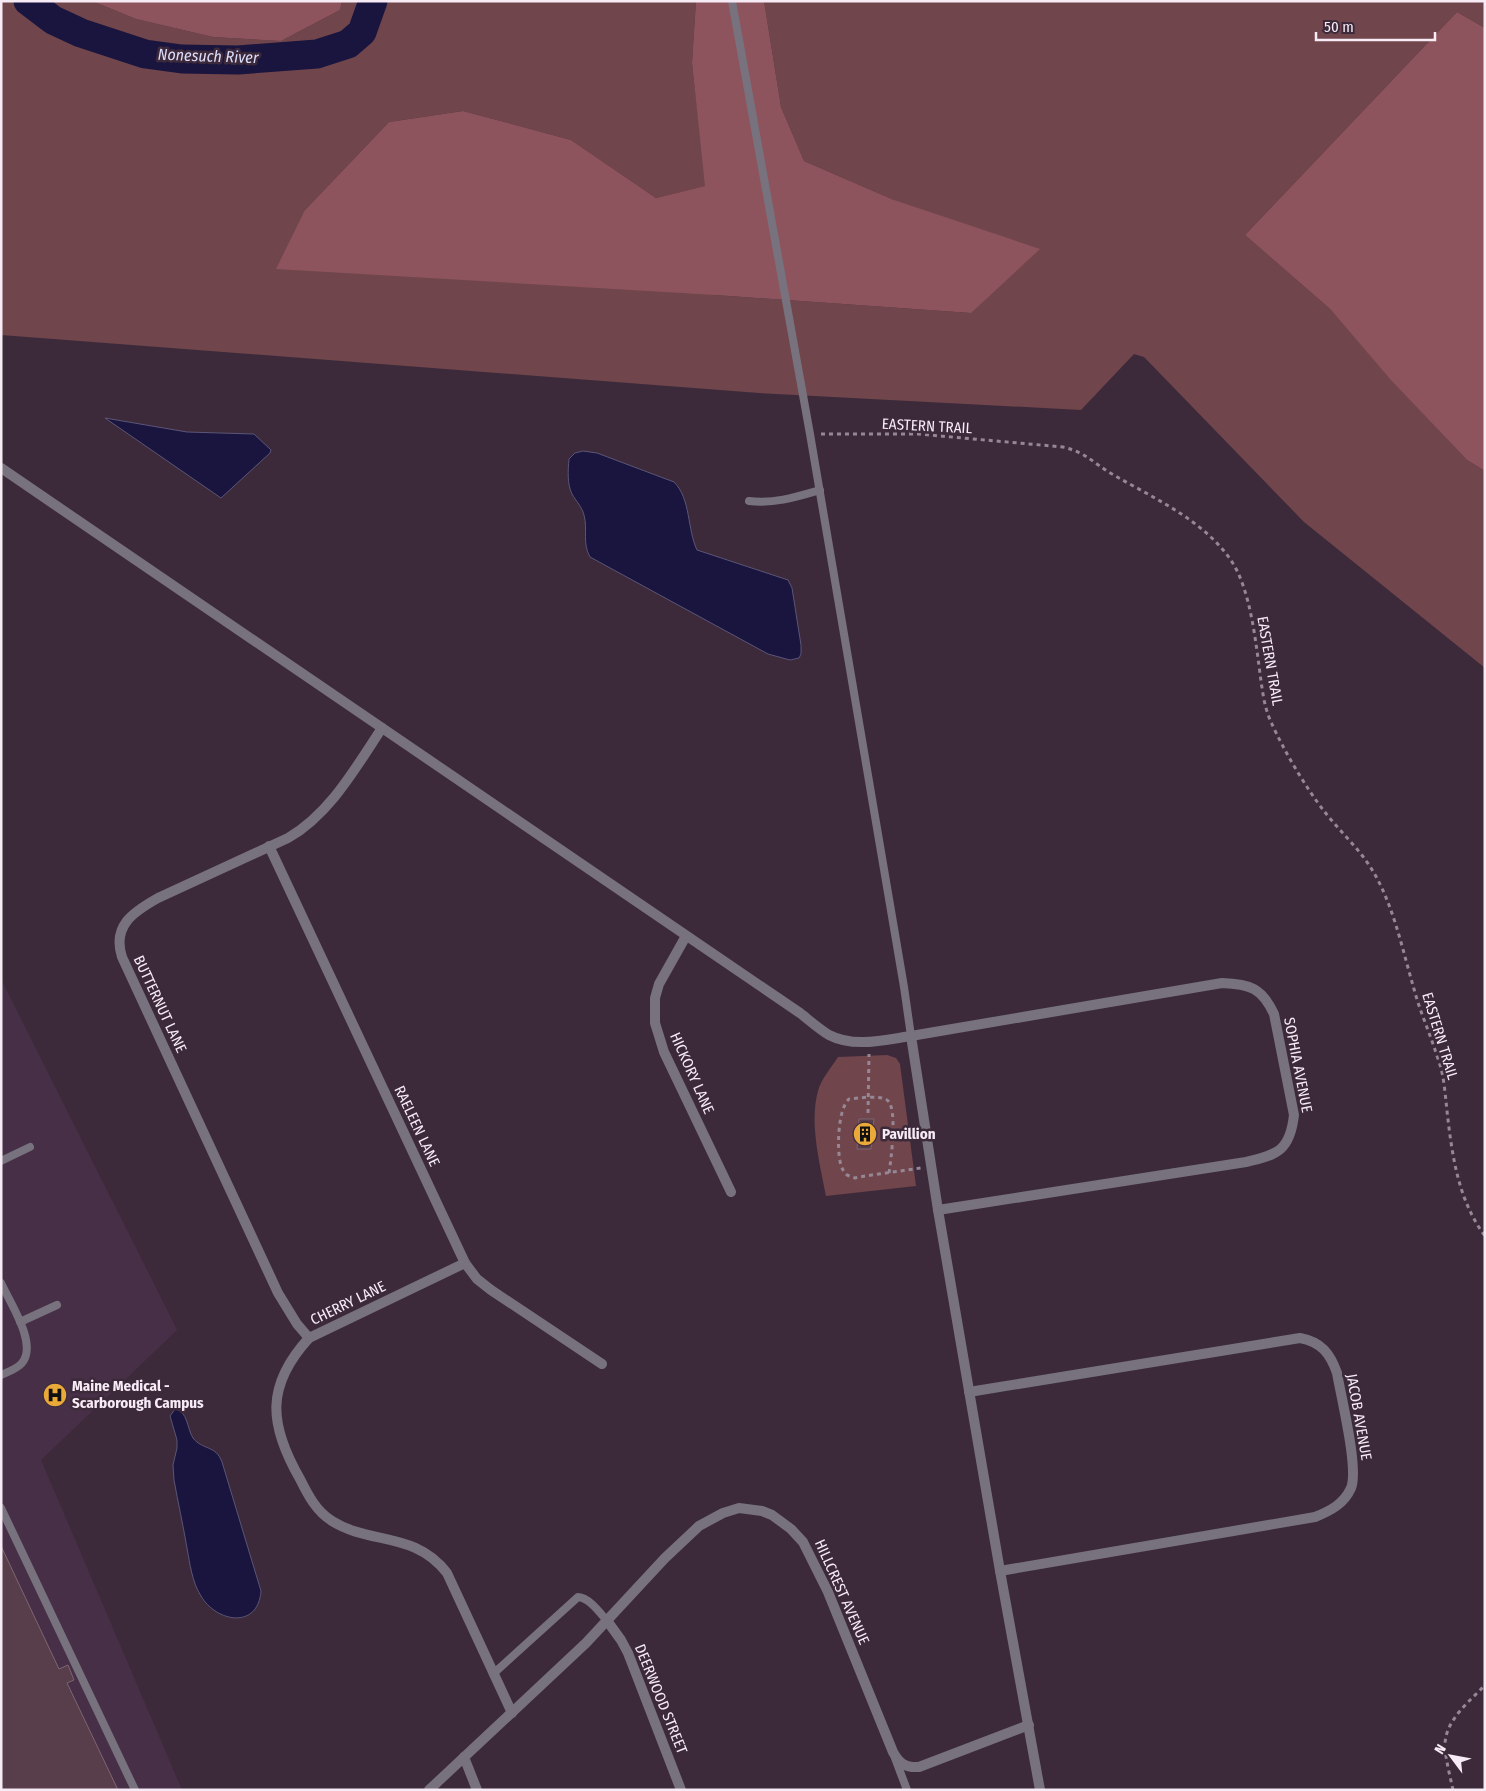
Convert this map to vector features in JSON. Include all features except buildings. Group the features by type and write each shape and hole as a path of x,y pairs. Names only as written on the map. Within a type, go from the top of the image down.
{"street":[{"name":"SOPHIA AVENUE","path":"1,468 828,1034 841,1040 869,1042 911,1036 1208,985 1236,984 1248,986 1263,994 1274,1014 1294,1115 1289,1140 1282,1149 1264,1158 938,1210"},
{"name":"BUTTERNUT LANE","path":"310,1338 292,1316 278,1293 122,957 118,947 119,936 125,923 143,906 302,830 341,788 382,728"},
{"name":"RAELEEN LANE","path":"269,846 465,1263 478,1279 491,1290 602,1364"},
{"name":"HICKORY LANE","path":"686,936 659,984 655,998 655,1024 664,1052 731,1192"},
{"path":"911,1036 938,1210 1040,1790"},
{"name":"CHERRY LANE","path":"465,1263 310,1338 299,1349 283,1378 277,1395 275,1414 278,1431 298,1476 315,1505 332,1521 364,1533 408,1544 439,1563 447,1573 512,1713"},
{"name":"JACOB AVENUE","path":"970,1392 1291,1339 1309,1340 1322,1347 1333,1361 1337,1372 1353,1465 1352,1481 1347,1495 1334,1508 1315,1517 1000,1571"},
{"name":"HILLCREST AVENUE","path":"429,1790 608,1622 665,1558 699,1526 712,1517 739,1508 762,1511 772,1516 791,1529 803,1542 828,1592 893,1752 902,1764 913,1768 919,1767 1029,1725"},
{"name":"DEERWOOD STREET","path":"608,1622 628,1653 681,1790"},
{"path":"464,1757 477,1790"}],"lane":[{"path":"732,1 820,490 903,978 911,1036"},
{"path":"749,501 762,503 778,502 820,490"},
{"path":"1,1161 30,1147"},
{"path":"1,1283 20,1322 27,1340 28,1352 21,1364 1,1375"},
{"path":"20,1322 57,1305"},
{"path":"1,1508 5,1524 135,1790"},
{"path":"493,1674 578,1597 586,1600 608,1622"},
{"path":"893,1752 907,1790"}],"path":[{"name":"EASTERN TRAIL","path":"810,434 918,434 1064,447 1085,455 1108,472 1175,511 1218,543 1232,561 1246,594 1263,698 1270,721 1322,809 1363,856 1385,896 1420,1011 1440,1063 1456,1170 1466,1203 1485,1236"},
{"path":"868,1114 869,1042"},
{"path":"889,1173 893,1134 892,1106 885,1098 858,1097 849,1099 846,1102 839,1132 840,1163 847,1175 855,1178 931,1167"},
{"path":"1453,1790 1446,1754 1446,1734 1458,1713 1485,1685"}],"shaded area":[{"path":"1,1 92,1 136,19 213,37 281,41 340,10 342,1 696,1 692,63 706,186 656,198 571,140 463,111 389,122 305,210 715,295 971,313 894,200 804,161 781,107 764,1 1485,1 1485,28 1457,12 1245,235 1330,309 1392,380 1467,460 1485,471 1485,668 1304,522 1144,357 1134,354 1081,410 759,393 1,335"},
{"path":"92,1 342,1 340,10 281,41 213,37 136,19"},
{"path":"696,1 764,1 781,107 804,161 894,200 1040,249 971,313 715,295 276,269 305,210 389,122 463,111 571,140 656,198 705,186 692,63"},
{"path":"1457,12 1485,28 1485,471 1467,460 1391,380 1330,309 1245,235"},
{"path":"105,418 187,432 254,434 271,450 221,498"},
{"path":"583,451 597,453 674,482 686,505 697,550 788,580 792,588 801,645 799,658 790,660 768,654 590,557 586,547 584,515 572,494 568,477 569,459 575,453"},
{"name":"Maine Medical - Scarborough Campus","path":"1,979 177,1330 41,1460 182,1790 1,1790"},
{"path":"887,1055 896,1058 900,1064 916,1186 826,1196 815,1130 816,1103 819,1087 838,1057"},
{"path":"175,1409 179,1410 185,1417 193,1438 200,1444 213,1450 222,1462 261,1591 258,1603 252,1612 245,1617 236,1618 216,1612 201,1596 193,1579 174,1480 173,1465 177,1440 170,1416"}],"waterway":[{"name":"Nonesuch River","path":"28,1 53,20 81,33 145,54 182,59 238,60 317,54 348,44 362,32 373,1"}],"place":[{"name":"Pavillion","path":"865,1134"},
{"name":"Maine Medical - Scarborough Campus","path":"55,1395"}]}
